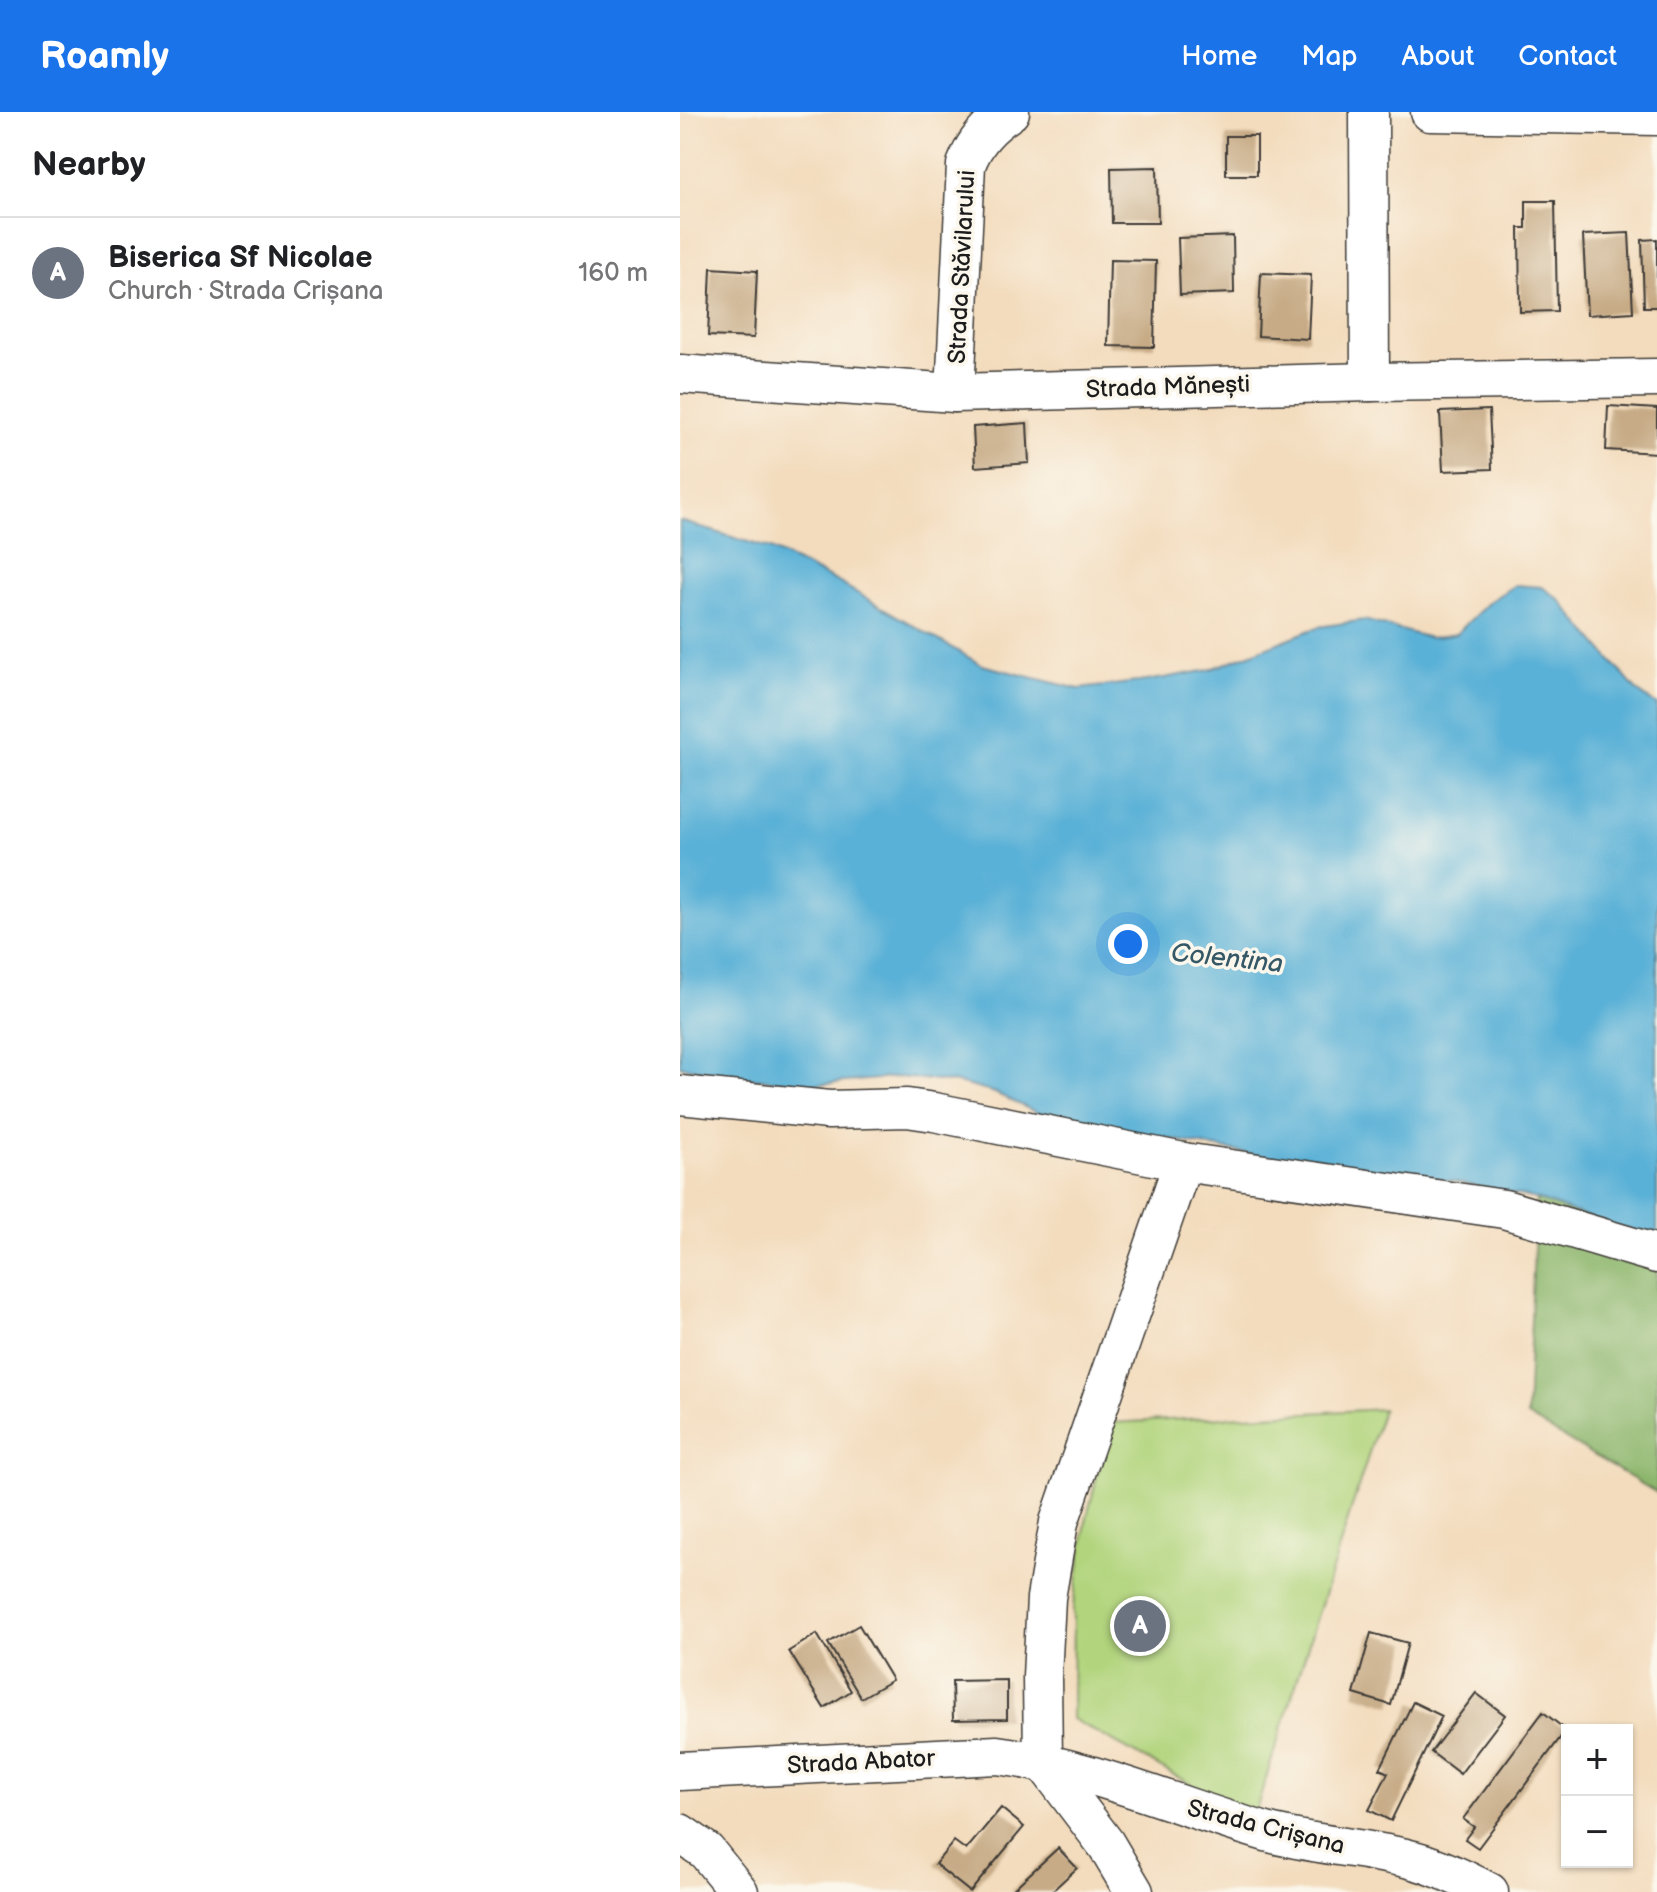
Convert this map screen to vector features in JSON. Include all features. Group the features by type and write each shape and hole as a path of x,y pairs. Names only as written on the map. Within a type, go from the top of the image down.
{"street":[{"name":"Strada Stăvilarului","path":"955,393 966,165 972,147 984,132 1010,112"},
{"path":"1369,112 1370,382"},
{"path":"1430,112 1657,116"},
{"name":"Strada Mănești","path":"680,374 955,393 1657,378"},
{"path":"680,1095 829,1110 907,1108 934,1112 1183,1162 1504,1209 1657,1254"},
{"path":"1134,1892 1105,1843 1043,1761 1042,1677 1046,1598 1059,1522 1183,1162"},
{"name":"Strada Abator","path":"680,1771 997,1755 1043,1761"},
{"name":"Strada Crișana","path":"1043,1761 1270,1833 1416,1860 1489,1892"},
{"path":"680,1833 706,1851 739,1892"}],"green space":[{"path":"1536,1199 1657,1241 1657,1493 1527,1416"},
{"path":"1383,1409 1255,1813 1223,1802 1072,1719 1073,1607 1086,1521 1110,1423"}],"water":[{"name":"Colentina","path":"680,521 771,549 836,581 982,665 1079,689 1209,670 1318,627 1364,620 1430,638 1456,634 1490,601 1515,585 1542,587 1559,599 1637,691 1657,705 1657,1241 1536,1199 1452,1181 1261,1156 1042,1115 995,1093 958,1083 899,1077 813,1085 723,1075 680,1066"}],"building":[{"path":"1226,136 1257,136 1257,175 1226,175"},
{"path":"1157,167 1158,223 1112,223 1111,168"},
{"path":"1526,201 1555,201 1557,311 1520,312 1519,228 1526,228"},
{"path":"1629,233 1633,312 1587,315 1583,235"},
{"path":"1233,236 1234,293 1180,295 1178,238"},
{"path":"1657,239 1657,307 1644,307 1642,240"},
{"path":"1110,260 1156,261 1154,347 1108,346"},
{"path":"711,268 757,271 754,338 708,336"},
{"path":"1261,273 1311,275 1308,339 1258,336"},
{"path":"1608,406 1657,409 1657,453 1606,450"},
{"path":"1489,410 1492,469 1443,471 1440,412"},
{"path":"1027,423 1029,463 975,467 973,427"},
{"path":"859,1625 892,1680 861,1698 828,1643"},
{"path":"1371,1633 1408,1643 1391,1705 1354,1694"},
{"path":"817,1634 851,1691 824,1708 789,1651"},
{"path":"1007,1680 1007,1719 953,1720 952,1681"},
{"path":"1476,1693 1505,1715 1460,1774 1431,1752"},
{"path":"1413,1702 1442,1716 1391,1821 1369,1810 1388,1773 1380,1769"},
{"path":"1543,1712 1561,1726 1561,1737 1478,1848 1465,1839 1474,1827 1463,1819"},
{"path":"1001,1808 1024,1827 970,1892 935,1864 954,1841 966,1850"},
{"path":"1058,1848 1077,1868 1051,1892 1010,1892"}],"place":[{"name":"Biserica Sf Nicolae","path":"1140,1626"}]}
